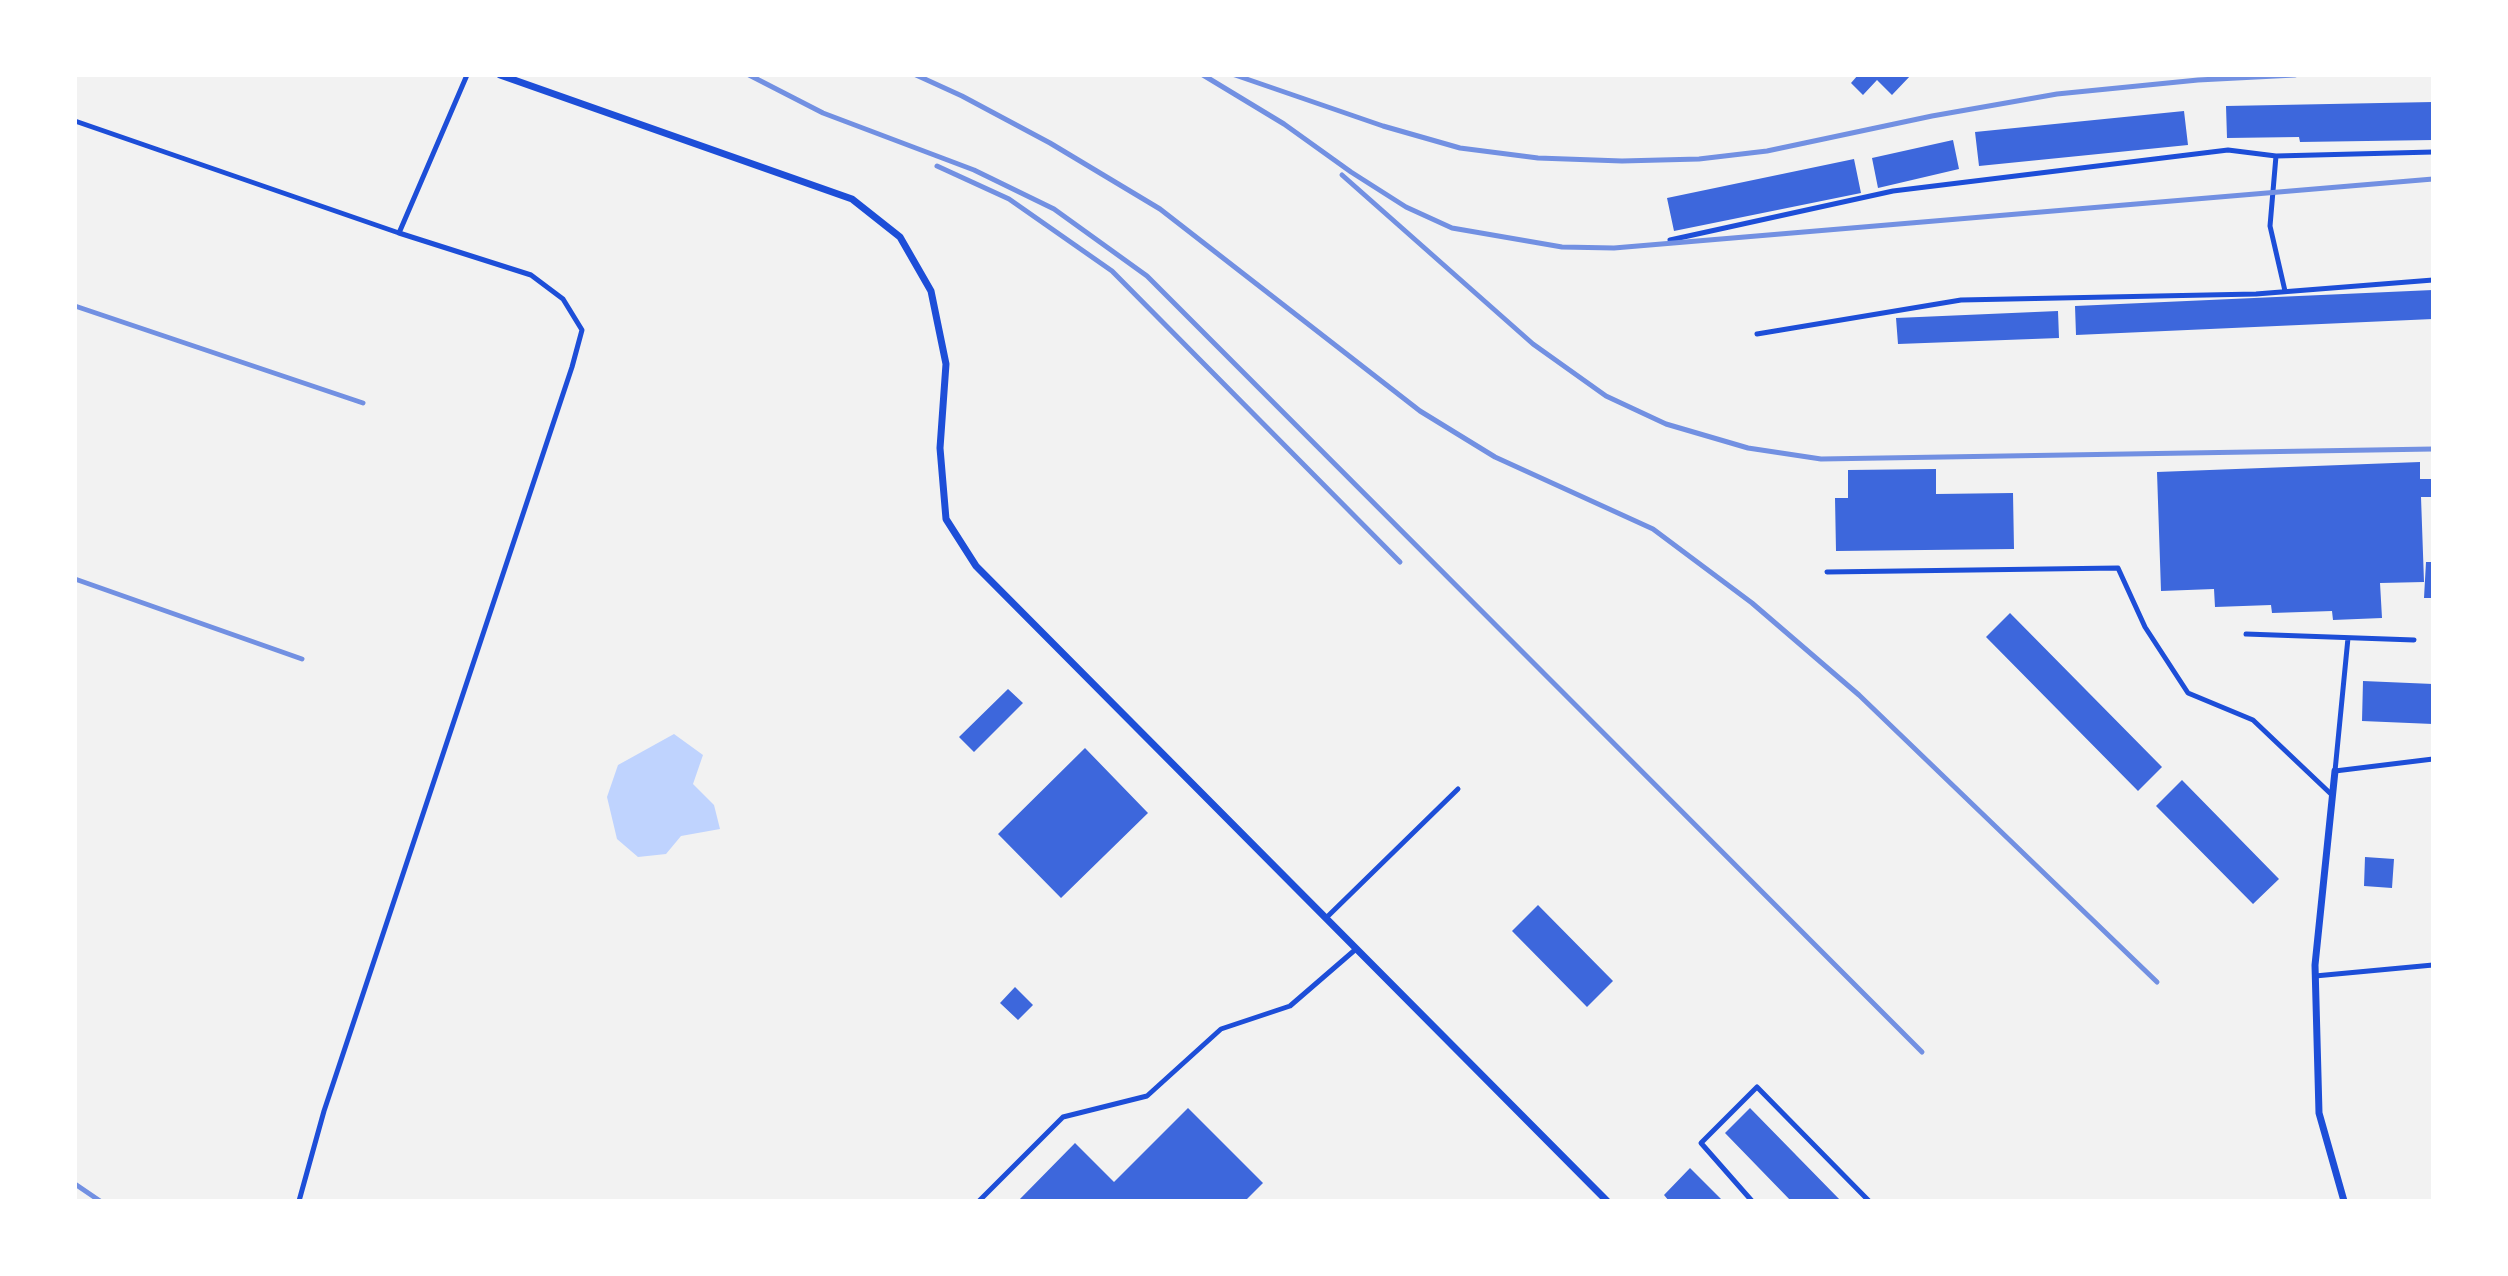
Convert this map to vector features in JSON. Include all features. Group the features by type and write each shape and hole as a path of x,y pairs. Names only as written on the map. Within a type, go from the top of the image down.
{"street":[{"path":"500,75 852,199 900,237 931,291 946,364 940,448 946,519 976,566 1608,1201"},
{"path":"2335,771 2315,976 2319,1113 2344,1201"}],"lane":[{"path":"399,233 467,75"},
{"path":"75,121 399,233 531,275 563,299 582,330 572,367 324,1111 299,1201"},
{"path":"1670,240 1893,191 2228,150 2276,156 2433,152"},
{"path":"2276,156 2270,226 2285,291"},
{"path":"1758,334 1961,300 2285,291 2433,280"},
{"path":"1827,572 2118,568 2145,627 2189,694 2253,720 2332,795"},
{"path":"2246,634 2414,640"},
{"path":"2348,638 2335,771 2433,759"},
{"path":"1326,918 1458,789"},
{"path":"979,1201 1063,1117 1147,1096 1221,1029 1290,1006 1356,949"},
{"path":"2315,976 2433,965"},
{"path":"1752,1201 1701,1143 1757,1087 1870,1201"}],"water":[{"path":"674,734 703,755 693,784 714,805 720,829 681,836 666,854 638,857 617,839 607,797 618,765"}],"building":[{"path":"1858,75 1911,75 1892,95 1877,80 1863,95 1851,83"},
{"path":"2433,102 2433,140 2300,142 2299,137 2227,138 2226,106"},
{"path":"2184,111 2188,145 1979,166 1975,132"},
{"path":"1953,140 1959,169 1878,188 1872,158"},
{"path":"1854,159 1861,193 1674,231 1667,198"},
{"path":"2433,290 2433,319 2076,335 2075,306"},
{"path":"2058,311 2059,338 1898,344 1896,318"},
{"path":"2420,462 2420,479 2433,479 2433,497 2421,497 2424,582 2380,583 2382,618 2333,620 2332,611 2272,613 2271,605 2215,607 2214,589 2161,591 2157,472"},
{"path":"1936,469 1936,494 2013,493 2014,549 1836,551 1835,498 1848,498 1848,470"},
{"path":"2426,562 2433,562 2433,598 2424,598"},
{"path":"2010,613 2162,767 2138,791 1986,637"},
{"path":"2363,681 2433,684 2433,724 2362,721"},
{"path":"1008,689 1023,703 974,752 959,737"},
{"path":"1085,748 1148,813 1061,898 998,834"},
{"path":"2182,780 2279,879 2253,904 2156,806"},
{"path":"2365,857 2394,859 2392,888 2364,886"},
{"path":"1538,905 1613,981 1587,1007 1512,931"},
{"path":"1015,987 1033,1005 1018,1020 1000,1003"},
{"path":"1188,1108 1263,1183 1245,1201 1018,1201 1075,1143 1114,1182"},
{"path":"1750,1108 1841,1201 1791,1201 1725,1133"},
{"path":"1690,1168 1723,1201 1669,1201 1664,1195"}],"railway":[{"path":"749,75 823,113 974,170 1054,209 1147,276 1922,1052"},
{"path":"916,75 1050,143 1160,209 1420,411 1495,457 1653,529 1752,603 1859,695 2157,982"},
{"path":"1203,75 1284,124 1406,207 1452,228 1562,247 1614,248 2433,179"},
{"path":"1235,75 1383,126 1460,148 1538,158 1622,161 1699,159 1767,151 1932,116 2057,94 2198,80 2295,75"},
{"path":"937,166 1009,199 1112,271 1400,562"},
{"path":"1342,175 1533,344 1606,396 1666,424 1748,448 1821,459 2433,449"},
{"path":"75,306 363,403"},
{"path":"75,579 302,659"},
{"path":"75,1184 100,1201"}]}
